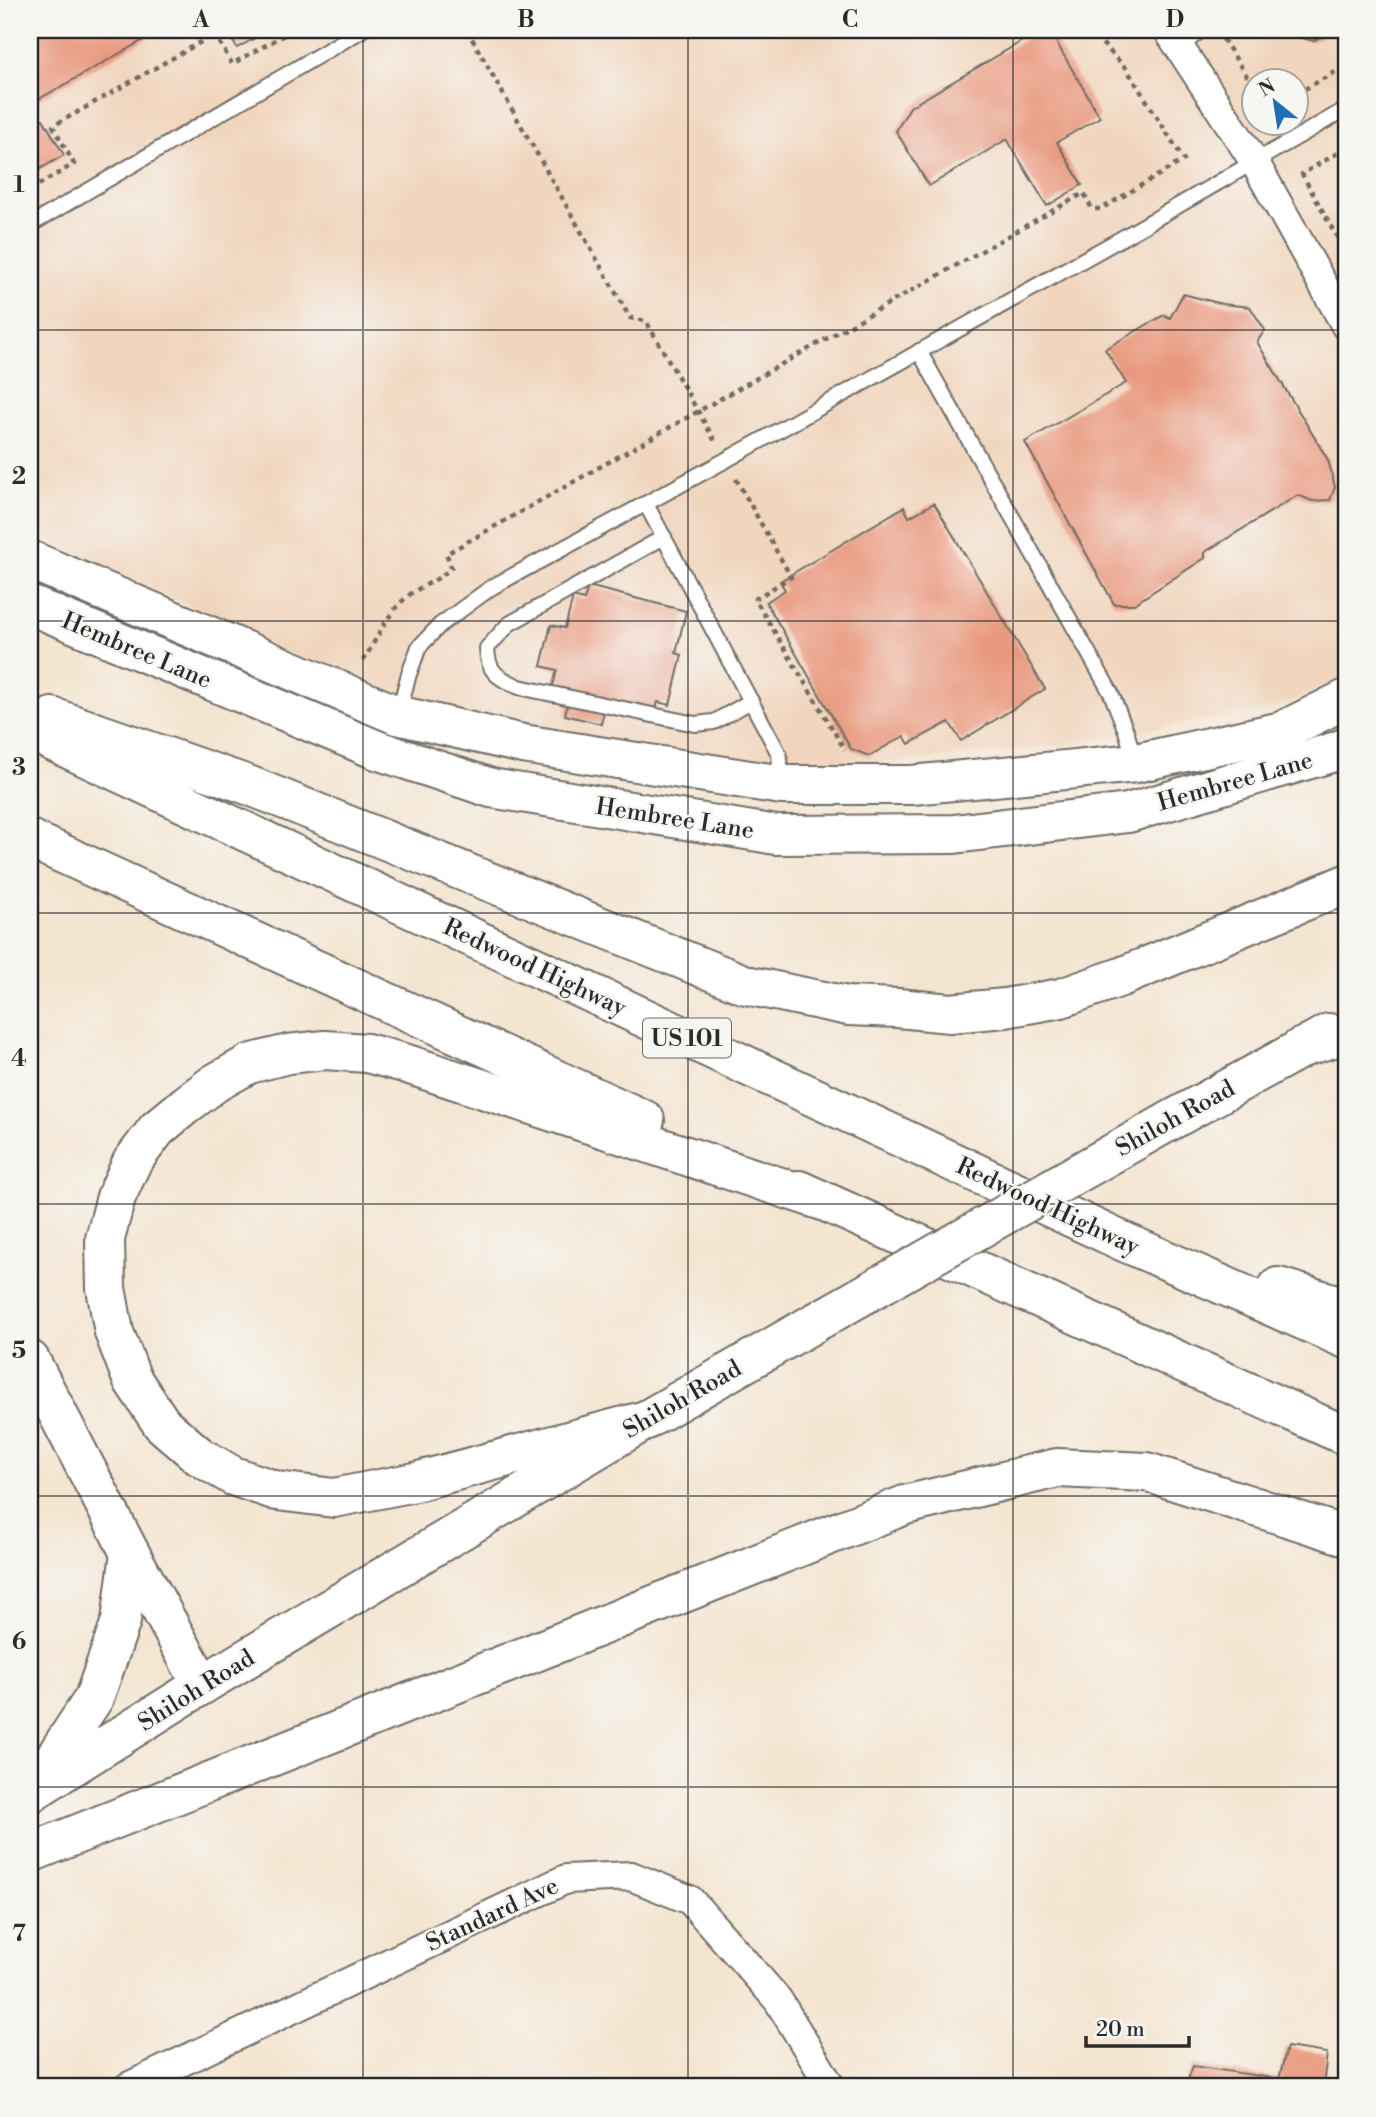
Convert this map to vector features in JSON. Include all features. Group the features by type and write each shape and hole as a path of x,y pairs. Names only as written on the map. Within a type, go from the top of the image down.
{"main road":[{"name":"Hembree Lane","path":"30,560 397,715 523,744 782,785 912,785 1136,763 1282,730 1346,699"},
{"name":"Hembree Lane","path":"30,606 377,750 491,788 776,835 954,834 1128,813 1346,747"},
{"path":"30,710 248,785 746,985 848,1006 950,1013 1005,1008 1061,998 1121,977 1346,884"},
{"name":"Redwood Highway","path":"30,731 1122,1241 1346,1339"},
{"path":"30,839 820,1200 1346,1436"},
{"name":"Shiloh Road","path":"31,1792 202,1685 646,1420 1346,1023"},
{"path":"1300,1048 1346,1034"},
{"path":"646,1420 415,1482 334,1498 277,1490 233,1476 199,1456 162,1424 132,1379 114,1332 106,1288 105,1239 116,1197 132,1162 158,1129 187,1104 249,1063 288,1054 326,1050 367,1053 404,1062 820,1200"},
{"path":"1122,1241 1346,1307"},
{"path":"30,1360 202,1685"},
{"path":"30,1853 905,1505 1057,1468 1147,1472 1346,1536"},
{"path":"31,1792 94,1698 121,1621 130,1553"}],"street":[{"path":"1183,36 1346,326"},
{"name":"Standard Ave","path":"128,2087 566,1878 631,1876 690,1900 778,2000 831,2087"}],"lane":[{"path":"30,225 362,30"},
{"path":"397,715 419,647 440,625 492,587 726,460 1346,109"},
{"path":"919,351 1111,693 1136,763"},
{"path":"646,504 779,754 782,785"},
{"path":"664,537 509,624 486,648 487,662 495,676 519,687 695,724 714,722 751,701"}],"path":[{"path":"30,190 74,164 53,126 215,34 232,64 293,30"},
{"path":"467,30 630,318 646,321 791,577 755,599 845,751"},
{"path":"358,669 389,615 409,595 441,578 451,568 446,554 1084,193 1092,209 1101,209 1184,160 1126,68 1089,30"},
{"path":"1217,30 1240,66"},
{"path":"1346,41 1346,46"},
{"path":"1310,86 1346,66"},
{"path":"1346,148 1302,174 1346,253"}],"shaded area":[{"path":"30,30 1346,30 1346,676 1279,707 1063,745 846,768 691,759 368,691 30,530"}],"building":[{"path":"30,30 161,30 30,104"},
{"path":"226,30 269,30 237,48"},
{"path":"1041,30 1049,30 1100,117 1057,142 1082,185 1047,206 1007,139 929,186 896,131 910,107"},
{"path":"1274,30 1333,30 1313,41"},
{"path":"30,116 35,124 43,119 64,155 30,175"},
{"path":"1183,294 1222,304 1250,307 1265,330 1257,342 1328,460 1335,487 1330,500 1312,501 1298,495 1205,552 1205,558 1134,604 1114,604 1025,442 1126,383 1105,349 1164,315 1170,318"},
{"path":"934,503 1045,689 961,741 949,722 909,744 904,736 869,756 851,749 766,602 785,590 780,581 904,507 909,517"},
{"path":"588,586 686,611 676,653 682,655 670,705 658,702 655,711 607,699 601,724 565,715 570,693 552,689 557,670 541,666 551,625 565,628 573,597 584,600"},
{"path":"1287,2047 1327,2053 1323,2087 1185,2087 1193,2066 1279,2079"}]}
